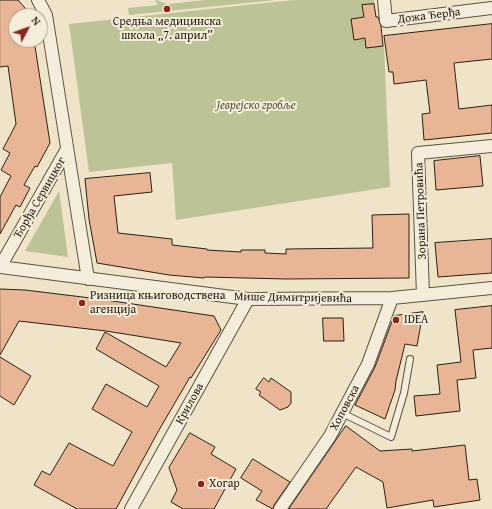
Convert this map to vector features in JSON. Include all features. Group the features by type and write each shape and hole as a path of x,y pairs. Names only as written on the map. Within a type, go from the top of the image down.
{"street":[{"name":"Ђорђа Сервицког","path":"38,0 46,15 88,279"},
{"name":"Дожа Ђерђа","path":"384,0 386,21 492,8"},
{"name":"Зорана Петровића","path":"423,295 418,153 492,146"},
{"name":"Ђорђа Сервицког","path":"0,267 68,149"},
{"name":"Мише Димитријевића","path":"0,267 248,299 392,298 492,288"},
{"name":"Хоповска","path":"280,509 330,436 368,364 392,298"},
{"name":"Крилова","path":"131,509 248,299"}],"lane":[{"path":"342,413 391,437 404,393 410,359"}],"green space":[{"path":"155,0 168,4 206,0 276,0 129,15 128,8 158,5"},
{"name":"Јеврејско гробље","path":"293,0 374,0 376,17 379,17 381,25 380,46 384,45 390,187 176,220 172,163 89,172 69,24"},
{"path":"59,191 68,257 25,251"}],"building":[{"path":"0,0 18,0 25,8 8,8 8,48 35,48 50,143 37,167 35,166 24,185 30,188 20,207 16,205 0,234 0,197 11,176 1,170 10,153 3,149 16,124 8,66 0,67"},
{"path":"374,4 376,17 378,17 381,26 383,46 366,48 365,38 354,40 351,19 364,17 362,5"},
{"path":"492,24 492,59 454,63 459,109 492,105 492,133 424,140 422,114 430,113 426,80 394,84 393,72 389,72 384,36"},
{"path":"480,156 483,186 436,190 434,161"},
{"path":"150,173 152,192 114,196 118,233 172,239 172,245 207,250 241,252 241,250 265,250 265,253 286,254 286,249 373,248 372,215 409,214 409,278 204,278 169,275 97,263 89,219 85,179"},
{"path":"492,239 492,273 438,277 435,243"},
{"path":"0,289 25,290 99,299 214,316 221,330 191,378 190,377 116,509 77,509 34,485 42,471 50,475 69,443 113,466 132,432 92,409 106,384 147,407 159,386 96,349 105,332 166,367 181,343 106,331 19,321 0,355"},
{"path":"492,306 492,348 473,350 476,378 457,380 460,411 416,416 414,396 440,394 437,365 461,362 455,310"},
{"path":"423,312 417,346 405,344 395,390 385,419 355,405 375,367 394,316"},
{"path":"323,318 343,318 344,341 324,341"},
{"path":"0,357 31,376 14,405 0,396"},
{"path":"264,378 269,382 271,378 291,392 291,403 288,407 280,410 259,395 261,392 256,389"},
{"path":"346,426 380,451 412,449 412,451 465,445 469,480 477,479 480,500 434,507 433,500 387,508 383,482 356,467 326,509 289,509"},
{"name":"Хогар","path":"190,433 215,447 211,454 236,469 214,509 183,509 171,502 177,490 169,468"},
{"path":"253,459 290,482 274,505 273,509 256,500 262,491 241,478"}],"place":[{"name":"Средња медицинска школа „7. април”","path":"167,9"},
{"name":"Ризница књиговодствена агенција","path":"82,303"},
{"name":"IDEA","path":"396,320"},
{"name":"Хогар","path":"201,484"}]}
